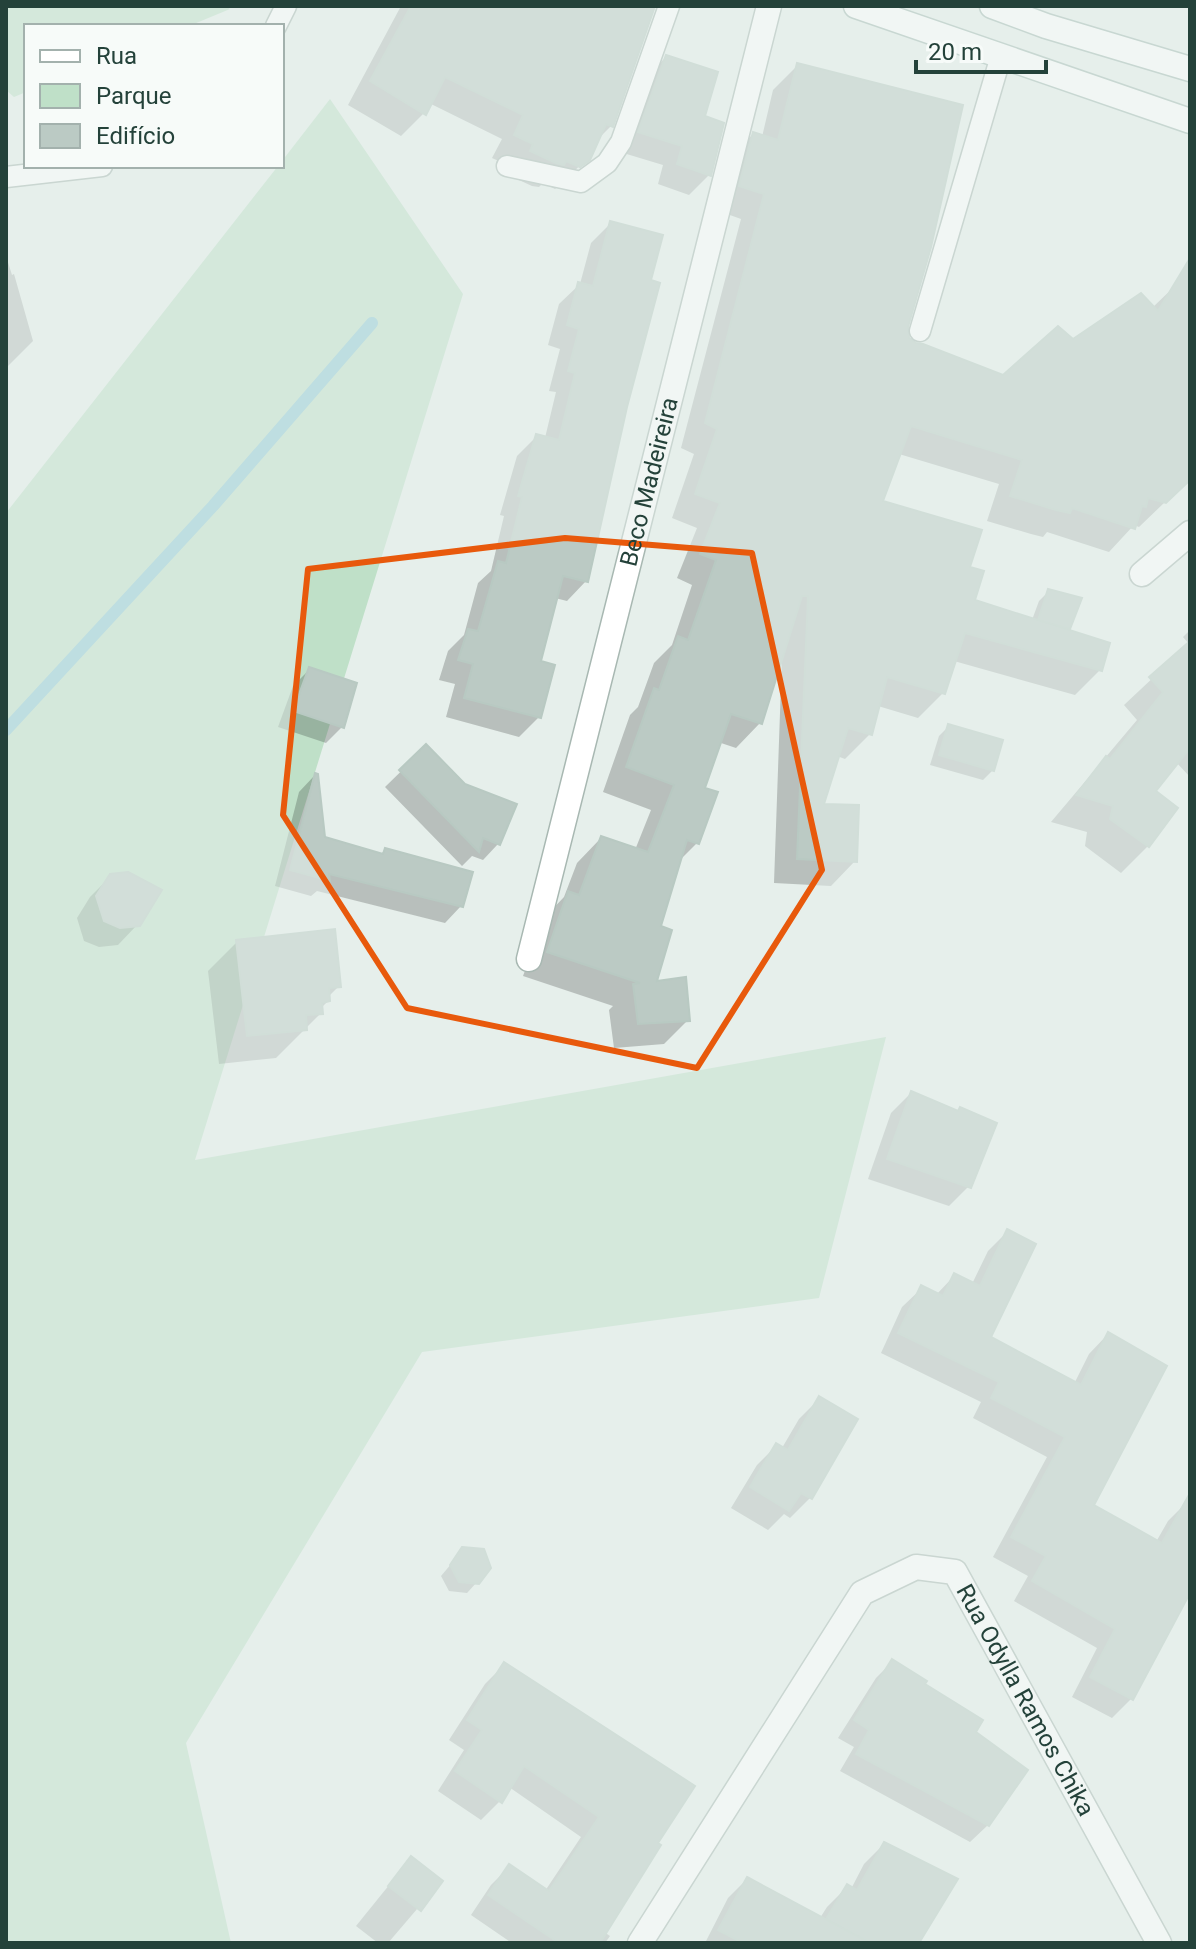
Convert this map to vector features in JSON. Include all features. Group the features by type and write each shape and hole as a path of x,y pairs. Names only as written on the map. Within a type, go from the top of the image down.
{"street":[{"name":"Beco Madeireira","path":"529,959 769,6"},
{"path":"856,6 1190,121"},
{"path":"992,6 1046,26 1190,69"},
{"path":"1142,574 1190,533"},
{"name":"Rua Odylla Ramos Chika","path":"640,1943 862,1593 916,1567 955,1572 1159,1943"}],"lane":[{"path":"277,24 286,6"},
{"path":"507,166 581,182 607,163 621,142 669,6"},
{"path":"920,331 1001,56"},
{"path":"6,177 85,168"}],"highlighted area":[{"path":"565,538 752,553 822,870 697,1068 407,1008 283,815 308,569"}],"green space":[{"path":"6,6 226,6 230,9 194,24 24,24 24,93 14,97 6,90"},
{"path":"330,99 463,294 195,1160 886,1037 819,1298 422,1352 186,1743 231,1943 6,1943 6,513 276,168 284,168 284,158"}],"building":[{"path":"411,6 655,6 613,127 606,124 590,160 580,167 566,161 564,165 556,163 530,151 533,144 514,135 523,115 445,77 426,115 370,81"},
{"path":"666,55 718,72 705,116 724,123 711,176 677,164 682,146 638,132"},
{"path":"797,63 963,105 931,247 908,327 909,338 916,343 1003,375 1058,326 1073,339 1141,293 1158,311 1190,258 1190,480 1166,503 1148,498 1146,507 1142,506 1135,529 1072,508 1070,513 1010,496 1022,460 911,426 883,501 982,530 970,567 984,571 975,600 1110,643 1102,671 965,633 945,694 887,677 872,735 848,728 824,804 859,805 857,862 797,859 808,596 802,596 762,724 731,714 705,788 718,792 699,844 687,840 661,926 672,930 657,981 686,977 690,1021 638,1024 633,984 640,983 547,952 568,891 579,895 601,836 648,852 674,785 626,767 654,688 659,690 678,636 688,640 716,560 700,554 720,503 695,494 717,429 705,423 764,194 739,186 753,132 778,140"},
{"path":"610,221 663,235 651,280 660,283 627,407 588,582 563,576 541,661 555,665 541,718 464,698 473,664 458,660 468,629 478,631 498,561 506,563 522,497 518,496 536,434 559,440 575,373 568,371 579,329 567,325 578,282 593,286"},
{"path":"1048,589 1082,598 1070,629 1038,620"},
{"path":"1190,641 1190,748 1156,791 1178,808 1149,847 1110,819 1113,806 1076,795 1106,756 1110,759 1163,692 1149,677"},
{"path":"309,667 357,683 344,728 293,711"},
{"path":"948,724 1003,740 994,771 939,755"},
{"path":"426,744 465,784 517,804 500,845 483,838 479,852 399,770"},
{"path":"315,773 318,774 325,837 383,854 385,848 473,872 463,907 329,874 330,881 290,870"},
{"path":"128,872 162,890 140,926 120,928 104,921 96,896 110,874"},
{"path":"335,929 341,987 329,988 330,1001 322,1003 323,1014 306,1015 307,1030 247,1036 236,940"},
{"path":"911,1091 997,1123 971,1188 887,1159"},
{"path":"1007,1229 1036,1244 991,1337 1081,1385 1108,1332 1167,1366 1094,1505 1162,1543 1190,1493 1190,1593 1133,1700 1090,1677 1115,1629 1032,1581 1046,1556 1011,1537 1065,1437 991,1398 999,1382 898,1333 921,1285 943,1296 954,1273 980,1286"},
{"path":"819,1396 858,1419 812,1499 801,1493 789,1511 750,1487 776,1443 788,1450"},
{"path":"462,1547 484,1549 491,1568 479,1584 459,1582 450,1565"},
{"path":"892,1659 983,1720 976,1732 1028,1770 989,1826 856,1754 869,1730 854,1720"},
{"path":"504,1662 695,1786 600,1943 559,1943 488,1895 509,1864 549,1891 599,1817 524,1766 502,1803 455,1771 482,1730 467,1720"},
{"path":"884,1842 958,1879 919,1943 870,1943 826,1919 847,1884 857,1890"},
{"path":"411,1856 443,1881 421,1911 388,1886"},
{"path":"747,1877 870,1943 743,1943 718,1930"}],"waterway":[{"path":"6,730 213,506 372,323"}]}
